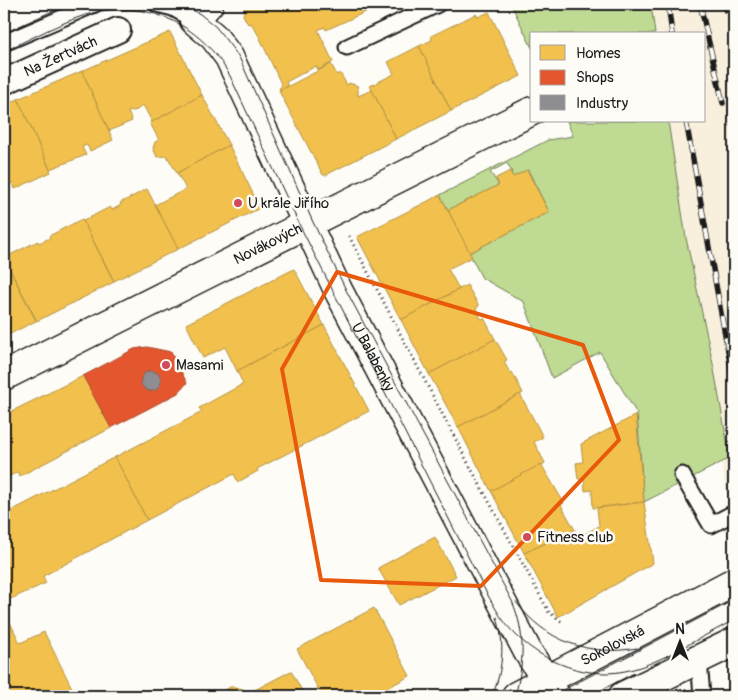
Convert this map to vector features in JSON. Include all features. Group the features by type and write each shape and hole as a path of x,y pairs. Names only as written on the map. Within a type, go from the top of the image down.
{"street":[{"name":"U Balabenky","path":"202,12 214,37 229,56 306,223 528,652 551,689"},
{"name":"Na Žertvách","path":"4,82 118,30"},
{"name":"Novákových","path":"4,376 530,112"},
{"name":"Sokolovská","path":"516,696 551,689 734,582"},
{"path":"623,696 734,642"}],"lane":[{"path":"4,42 95,4"},
{"path":"157,4 202,12"},
{"path":"348,47 438,4"},
{"path":"682,475 711,525 734,513"},
{"path":"699,660 702,696"}],"path":[{"path":"348,233 467,461 549,612 563,622"}],"highlighted area":[{"path":"337,272 583,345 619,440 481,586 321,580 282,369"}],"shaded area":[{"path":"642,4 734,4 734,534 660,122 706,122 706,32 646,32"}],"green space":[{"path":"511,4 651,4 655,32 530,32 530,44"},
{"path":"567,122 668,122 686,238 713,364 730,458 644,502 637,414 600,352 552,378 524,302 482,278 469,253 549,212 528,170 513,177 507,163 490,172 499,185 448,210 440,195 548,140 573,136"}],"building: Homes":[{"path":"246,4 383,4 326,30 325,27 318,30 333,62 318,70 316,66 286,82 288,86 280,90 279,88 282,86 259,36 251,23 248,24 243,15"},
{"path":"489,12 521,76 451,111 419,46 432,40 431,36 476,14 478,17"},
{"path":"170,32 202,95 152,122 143,105 137,110 128,112 132,121 109,131 82,71"},
{"path":"419,46 451,111 396,139 370,86 394,74 388,62"},
{"path":"331,64 337,75 340,73 347,85 349,83 358,86 358,96 372,90 396,139 323,175 279,91"},
{"path":"82,71 113,140 90,151 87,145 82,147 86,155 50,169 18,99"},
{"path":"202,95 229,145 177,173 167,156 157,157 153,148 155,142 159,140 150,123"},
{"path":"18,99 51,172 15,189 13,183 8,185 10,191 4,194 4,106"},
{"path":"229,145 260,208 178,249 155,205 186,189 177,173"},
{"path":"527,170 549,212 469,253 448,210 499,185 496,178 510,171 513,177"},
{"path":"147,189 178,249 114,281 83,221 110,207 112,210 121,205 120,203"},
{"path":"440,195 472,257 448,269 459,289 401,320 357,237"},
{"path":"82,219 114,282 37,321 4,258 38,241 39,243 50,238 49,236"},
{"path":"4,258 36,321 4,337"},
{"path":"294,269 324,325 237,371 225,347 203,358 186,324"},
{"path":"467,285 479,306 476,308 481,319 484,318 495,339 429,374 401,320"},
{"path":"324,325 369,411 257,469 258,471 238,482 234,474 147,520 115,457 202,412 199,408 243,384 237,371"},
{"path":"495,339 507,360 504,362 510,373 512,372 523,393 458,427 429,374"},
{"path":"83,376 111,428 20,476 18,472 4,479 4,415"},
{"path":"520,394 543,437 534,442 545,463 491,491 458,427"},
{"path":"636,415 644,502 593,508 592,490 585,491 584,479 578,479 576,463 583,462 581,444"},
{"path":"115,457 147,520 43,576 46,583 4,602 4,509 7,507 9,512"},
{"path":"541,464 564,503 561,505 575,530 524,553 491,491"},
{"path":"644,502 653,563 558,617 524,553 575,530 579,537 599,526 597,508"},
{"path":"435,537 456,576 399,605 378,568"},
{"path":"374,608 410,676 371,696 322,696 297,649"},
{"path":"4,610 20,643 44,632 76,696 4,696"},
{"path":"291,671 305,696 215,696 232,686 243,689 247,694"}],"building: Shops":[{"path":"147,347 171,352 187,383 178,393 111,428 83,376 134,349"}],"building: Industry":[{"path":"151,371 158,374 161,381 158,388 151,391 144,388 141,381 144,374"}],"tram line":[{"path":"4,33 68,4"},
{"path":"181,4 200,14 216,27 239,57 312,220 347,292 512,601 520,625 522,648 522,660 515,696"},
{"path":"4,51 84,15 116,9 136,10 174,21 190,31 205,44 219,59 230,76 300,226 486,592 506,624 530,647 544,656 560,664 592,672 609,673 631,670 671,654"},
{"path":"552,696 734,600"},
{"path":"516,602 540,627 569,643 585,648 602,650 637,648"},
{"path":"492,696 499,677 502,657 500,627 497,617"},
{"path":"665,657 734,620"},
{"path":"590,696 634,673"}],"railway":[{"path":"668,4 672,32"},
{"path":"700,4 723,103"},
{"path":"725,4 726,10"},
{"path":"686,122 734,384"}],"place":[{"name":"U krále Jiřího","path":"238,203"},
{"name":"Masami","path":"166,365"},
{"name":"Fitness club","path":"527,537"}]}
